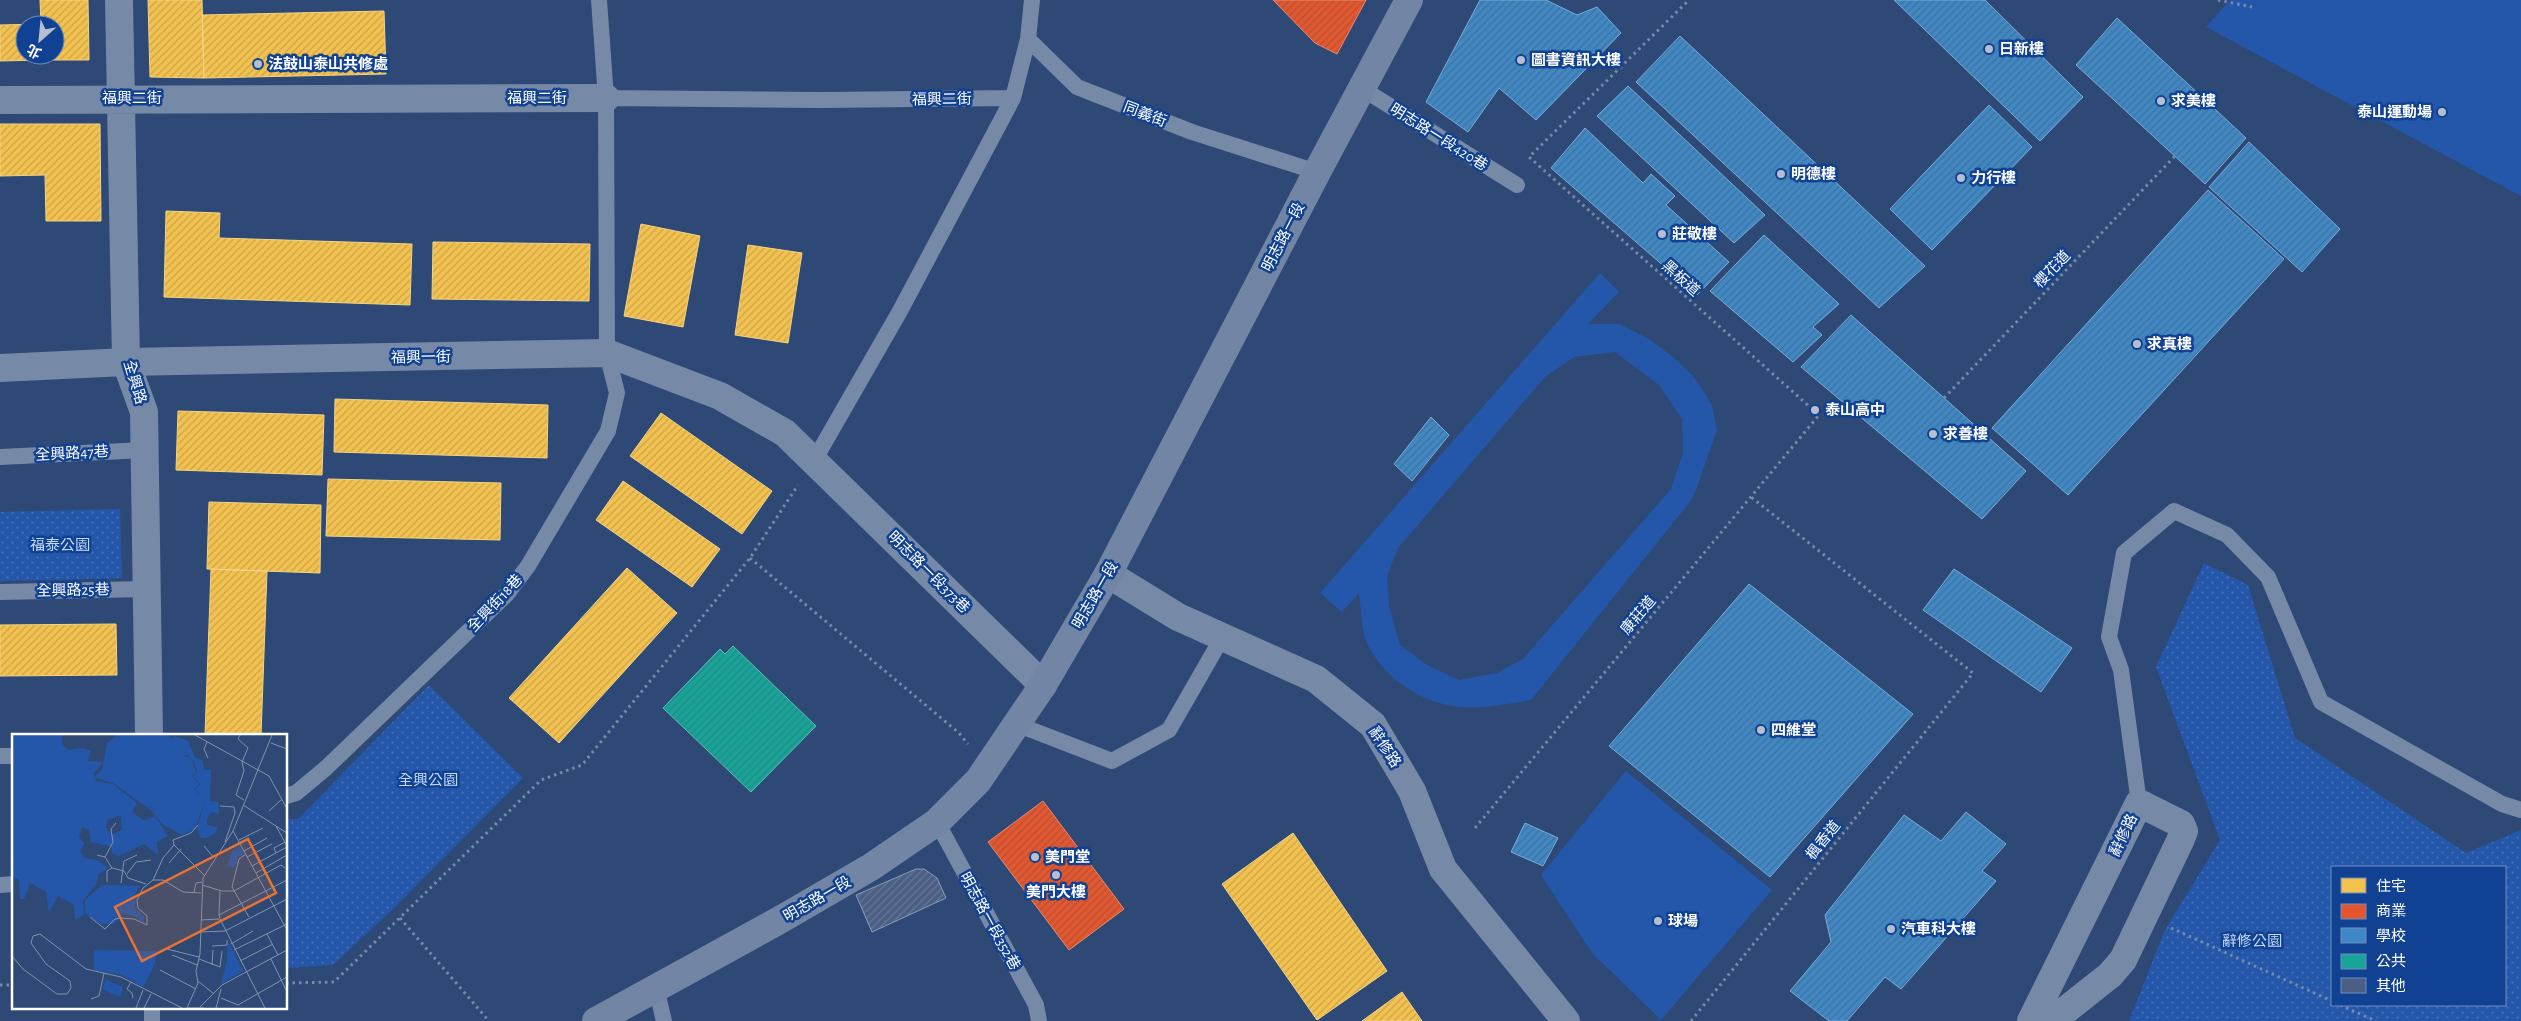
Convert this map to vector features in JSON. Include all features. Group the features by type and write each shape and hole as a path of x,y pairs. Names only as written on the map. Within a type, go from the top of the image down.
{"main road":[{"name":"明志路一段","path":"596,1021 863,872 937,822 978,781 1043,684 1108,574 1317,172 1409,0"}],"street":[{"name":"全興路","path":"119,0 126,362 144,412 149,734"},
{"name":"福興二街","path":"0,100 121,98 606,98"},
{"name":"福興一街","path":"0,368 126,362 607,354 720,396 785,433 814,459"},
{"name":"明志路一段373巷","path":"814,459 1043,684"},
{"name":"辭修路","path":"1108,574 1178,616 1316,679 1373,725 1412,791 1443,869 1566,1021"},
{"name":"辭修路","path":"2031,1021 2138,803 2181,824 2184,831 2123,960 2110,975 2052,1021"}],"lane":[{"name":"全興街18巷","path":"288,795 296,793 326,768 507,594 528,566 608,431 617,393 607,354 606,98 599,0"},
{"path":"814,459 900,310 1013,98 1028,39 1032,0"},
{"name":"同義街","path":"1028,39 1078,87 1192,132 1317,172"},
{"name":"明志路一段420巷","path":"1362,88 1518,185"},
{"name":"福興二街","path":"606,98 820,100 1013,98"},
{"name":"全興路47巷","path":"0,457 145,450"},
{"path":"2138,803 2121,670 2109,637 2124,554 2174,511 2227,535 2268,577 2321,702 2502,804 2521,810"},
{"name":"全興路25巷","path":"0,592 147,588"},
{"path":"1016,724 1112,761 1169,730 1223,636"},
{"name":"明志路一段352巷","path":"937,822 1036,1005 1039,1021"},
{"path":"656,988 664,1021"},
{"path":"152,1008 152,1021"}],"path":[{"name":"黑板道","path":"1689,0 1529,158 1819,416"},
{"path":"2218,0 2252,7"},
{"name":"櫻花道","path":"1944,398 2176,156"},
{"name":"康莊道","path":"1475,828 1819,416"},
{"path":"288,983 334,982 541,780 582,765 750,558 814,459"},
{"name":"楓香道","path":"1691,1021 1973,673 1751,497"},
{"path":"750,558 959,733 986,767"},
{"path":"2144,916 2331,1001"},
{"path":"400,918 489,1021"},
{"path":"2342,1006 2376,1021"}],"green space":[{"name":"泰山運動場","path":"2230,0 2521,0 2521,196 2206,27"},
{"path":"1600,273 1619,292 1588,324 1619,324 1649,339 1672,356 1694,377 1712,405 1717,430 1693,498 1531,700 1509,704 1465,707 1443,704 1418,694 1395,679 1376,659 1364,635 1359,593 1342,612 1320,593","holes":["1615,352 1659,385 1682,419 1683,453 1671,489 1523,659 1497,673 1459,680 1427,665 1400,645 1389,606 1387,576 1398,548 1545,377 1574,357"]},
{"name":"福泰公園","path":"120,509 122,578 0,581 0,512"},
{"name":"辭修公園","path":"2204,563 2248,585 2295,738 2466,853 2521,830 2521,1021 2129,1021 2165,930 2220,840 2156,667"},
{"name":"全興公園","path":"429,685 523,778 395,907 333,965 288,968 288,819 298,819"},
{"name":"球場","path":"1626,771 1772,890 1661,1020 1592,953 1541,875"}],"building: 住宅":[{"path":"40,0 88,0 89,60 65,60 65,15 41,15"},
{"path":"148,0 202,0 204,78 150,77"},
{"path":"384,11 386,74 204,78 202,15"},
{"path":"0,25 15,25 15,61 0,61"},
{"path":"0,124 100,124 101,221 46,221 45,175 0,176"},
{"path":"166,211 220,213 219,238 412,244 410,305 164,297"},
{"path":"641,224 700,236 683,327 624,316"},
{"path":"433,242 590,244 589,301 432,299"},
{"path":"748,245 802,253 788,343 735,335"},
{"path":"335,399 548,405 547,458 334,452"},
{"path":"178,411 324,415 322,475 176,470"},
{"path":"661,413 772,491 742,534 630,456"},
{"path":"328,479 501,483 500,540 326,536"},
{"path":"623,481 720,549 692,587 596,520"},
{"path":"209,502 321,505 320,573 207,569"},
{"path":"627,568 677,613 559,743 509,698"},
{"path":"211,569 267,571 261,734 205,734"},
{"path":"116,624 117,675 0,676 0,625"},
{"path":"1293,833 1387,971 1317,1020 1222,884"},
{"path":"1402,992 1422,1021 1362,1021"}],"building: 商業":[{"path":"1273,0 1366,0 1337,54 1315,43"},
{"name":"美門大樓","path":"1043,801 1124,909 1069,950 988,842"}],"building: 學校":[{"name":"圖書資訊大樓","path":"1480,0 1546,0 1577,15 1597,7 1621,33 1536,120 1499,88 1468,132 1426,102"},
{"name":"日新樓","path":"1894,0 1985,0 2083,97 2040,141"},
{"name":"求美樓","path":"2117,18 2246,138 2205,184 2076,65"},
{"name":"明德樓","path":"1680,36 1925,266 1879,308 1636,82"},
{"path":"1628,86 1765,215 1734,243 1597,116"},
{"name":"力行樓","path":"1989,105 2032,147 1932,250 1890,209"},
{"name":"莊敬樓","path":"1585,128 1643,183 1651,174 1675,196 1666,205 1729,262 1697,295 1551,168"},
{"path":"2249,142 2340,229 2302,272 2209,187"},
{"name":"求真樓","path":"2208,190 2284,259 2068,495 1992,428"},
{"path":"1764,235 1839,304 1813,327 1822,335 1793,362 1710,291"},
{"name":"求善樓","path":"1851,315 2026,471 1982,519 1801,367"},
{"path":"1431,417 1449,435 1412,481 1394,464"},
{"path":"1954,569 2072,648 2041,692 1923,610"},
{"name":"四維堂","path":"1749,584 1913,714 1770,877 1609,746"},
{"name":"汽車科大樓","path":"1966,812 2006,844 1982,871 1996,881 1901,989 1885,977 1847,1021 1829,1021 1790,991 1831,942 1825,915 1904,815 1941,841"},
{"path":"1525,823 1558,838 1543,866 1511,852"}],"building: 公共":[{"path":"733,646 816,726 751,792 663,708 720,649 725,654"}],"building: 其他":[{"path":"916,869 924,869 937,878 946,898 872,932 856,895"}],"place":[{"name":"日新樓","path":"1989,49"},
{"name":"圖書資訊大樓","path":"1521,60"},
{"name":"法鼓山泰山共修處","path":"258,64"},
{"name":"求美樓","path":"2161,101"},
{"name":"泰山運動場","path":"2442,112"},
{"name":"明德樓","path":"1781,174"},
{"name":"力行樓","path":"1961,178"},
{"name":"莊敬樓","path":"1662,234"},
{"name":"求真樓","path":"2137,344"},
{"name":"泰山高中","path":"1815,410"},
{"name":"求善樓","path":"1933,434"},
{"name":"四維堂","path":"1761,730"},
{"name":"美門堂","path":"1035,857"},
{"name":"美門大樓","path":"1056,875"},
{"name":"球場","path":"1658,921"},
{"name":"汽車科大樓","path":"1891,929"}]}
